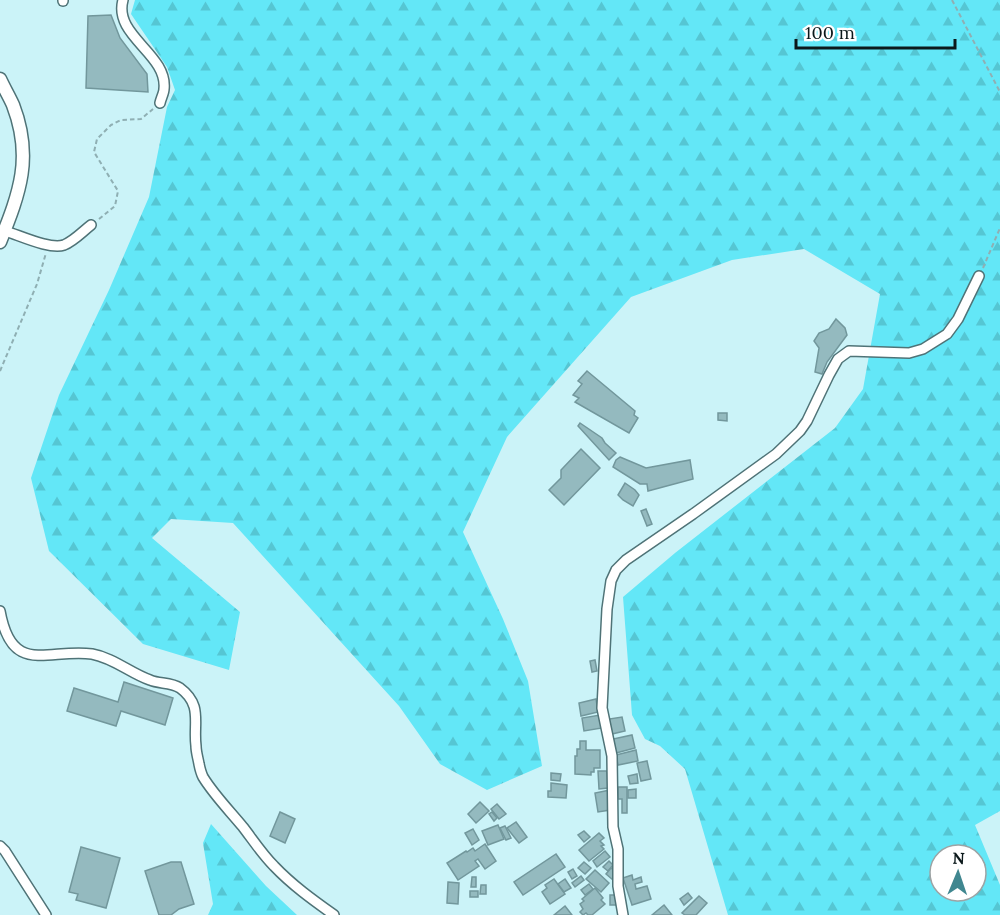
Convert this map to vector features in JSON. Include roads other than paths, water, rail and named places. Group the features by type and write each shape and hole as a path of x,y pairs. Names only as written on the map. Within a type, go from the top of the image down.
{"street":[{"path":"123,0 122,16 127,27 159,67 164,88 160,103"},
{"path":"0,79 13,104 23,148 24,168 18,193 2,236 61,246 91,225"},
{"path":"622,915 618,886 618,849 613,827 612,756 602,708 607,609 611,581 616,570 626,560 776,454 800,431 838,359 849,351 909,352 923,349 947,334 958,319 979,276"},
{"path":"0,611 8,638 21,651 34,656 94,655 121,665 141,677 176,685 187,693 197,716 196,745 201,774 215,795 272,864 295,886 334,915"},
{"path":"0,846 46,915"}]}
